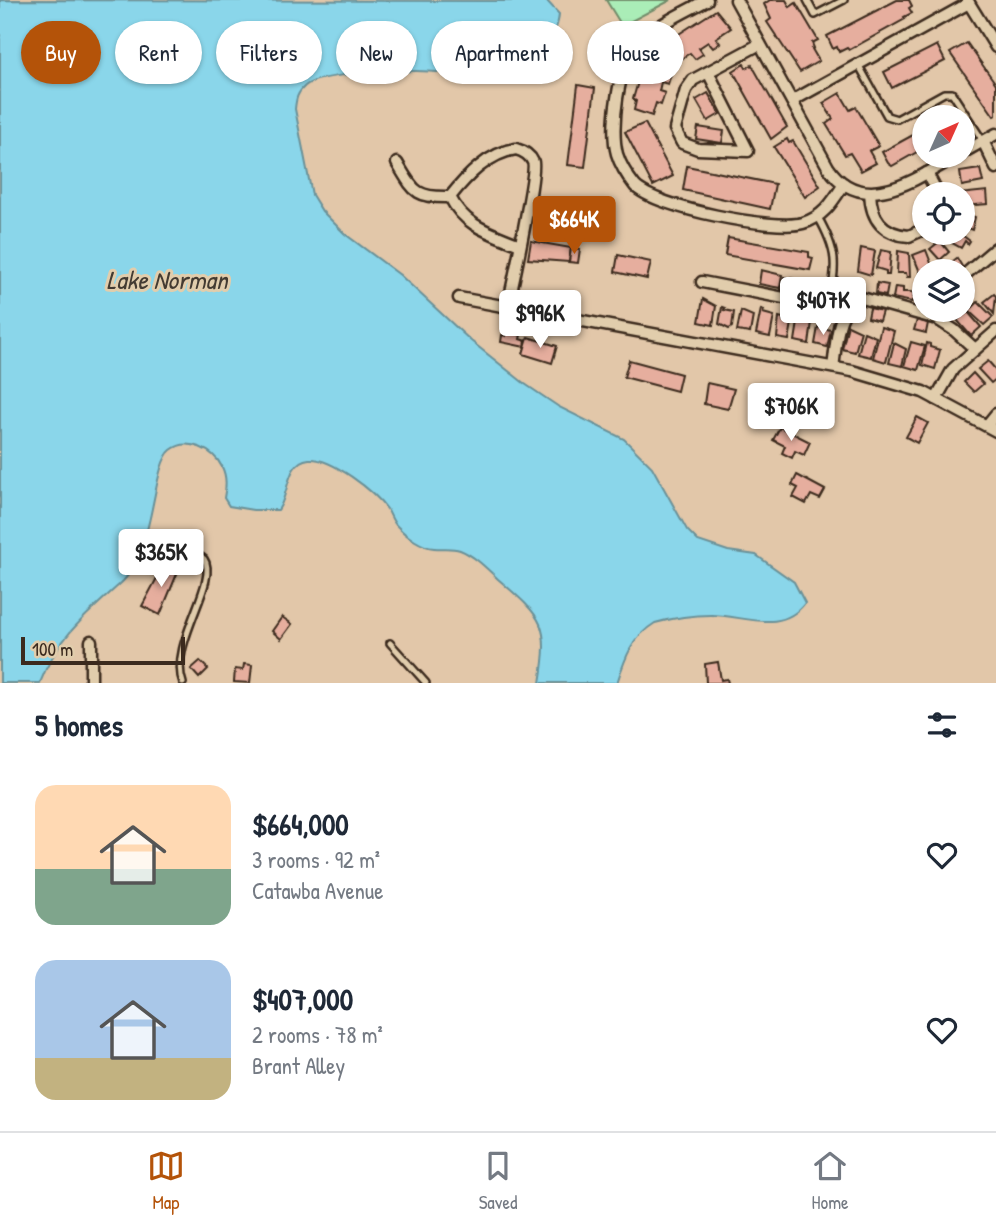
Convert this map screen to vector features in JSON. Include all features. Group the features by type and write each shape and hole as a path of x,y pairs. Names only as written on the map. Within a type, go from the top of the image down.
{"street":[{"path":"707,0 648,35 628,58 616,106 614,129 617,153 636,186 654,199 681,208 784,225 803,223 818,217 830,207 844,184"},
{"path":"736,0 835,177 844,184 870,193 896,189 936,168"},
{"path":"792,100 968,2 996,47"},
{"path":"708,72 748,151 698,149 682,143 675,129 686,90 692,80 760,44"},
{"path":"975,146 996,134"},
{"path":"983,141 996,168"},
{"path":"450,197 464,179 493,157 508,150 523,152 533,161 508,306"},
{"path":"397,163 415,192 425,197 450,197"},
{"path":"927,173 932,182"},
{"path":"870,193 874,214 887,230 912,235"},
{"path":"450,197 462,217 474,227 520,245"},
{"path":"975,266 996,248"},
{"path":"702,282 845,310"},
{"path":"459,298 833,368 897,383 936,398 991,428 996,414"},
{"path":"833,368 845,310 851,303 867,298 912,308"},
{"path":"944,322 975,349"},
{"path":"936,398 947,376 996,331"},
{"path":"91,641 91,683"}],"lane":[{"path":"807,0 815,15 844,0"},
{"path":"858,64 887,116 897,118 944,93 952,93 983,141"},
{"path":"818,217 832,242 836,266 830,306"},
{"path":"183,683 180,674 182,645 208,572 204,559 194,552"},
{"path":"390,643 426,683"}],"green space":[{"path":"606,0 671,0 631,21 619,21"}],"water":[{"name":"Lake Norman","path":"0,0 547,1 559,14 558,21 431,21 431,72 417,71 417,21 336,21 336,77 322,79 322,21 216,21 216,84 309,84 297,96 295,109 312,195 322,211 345,234 400,275 471,341 525,384 559,407 624,439 652,467 687,530 698,541 728,551 756,555 794,582 805,603 795,613 773,621 711,615 655,623 635,642 626,657 617,683 540,683 544,647 540,623 525,603 471,556 457,549 424,546 414,540 396,525 387,509 363,485 340,469 318,460 309,459 296,466 278,510 229,506 224,498 225,475 218,461 200,447 185,445 171,450 165,459 147,532 132,570 64,640 40,683 0,683"}],"building":[{"path":"770,0 786,0 790,7 796,3 818,40 812,43 812,49 819,61 800,72 767,22 771,19 764,4"},
{"path":"897,0 909,0 912,6 909,8 912,13 904,17 905,19 849,50 847,48 839,52 837,47 833,49 827,36"},
{"path":"716,10 731,28 716,38 720,43 713,48 708,42 699,48 703,54 695,59 690,53 684,57 684,31"},
{"path":"967,43 996,84 994,116 950,53"},
{"path":"937,45 945,61 892,88 884,72"},
{"path":"744,64 746,68 752,65 787,127 771,139 733,71"},
{"path":"637,84 661,84 659,91 665,93 661,105 656,103 652,116 634,110 636,101 633,99"},
{"path":"578,85 595,88 585,167 568,165"},
{"path":"708,93 720,114 708,121 696,100"},
{"path":"840,93 850,110 856,107 879,146 869,151 876,163 861,171 850,153 845,155 826,124 833,119 823,103"},
{"path":"645,123 673,176 653,186 625,132"},
{"path":"698,127 724,131 722,143 696,139"},
{"path":"912,136 912,155 892,166 882,152"},
{"path":"787,139 789,143 793,141 820,186 805,197 774,147"},
{"path":"687,166 775,184 770,209 683,190"},
{"path":"980,169 983,182 961,182 960,172"},
{"path":"987,191 988,204 975,205 975,192"},
{"path":"728,238 809,252 809,257 813,258 810,270 725,255"},
{"path":"531,241 571,248 569,262 528,259"},
{"path":"935,245 943,245 949,252 939,259 930,249"},
{"path":"571,248 580,249 578,263 569,262"},
{"path":"861,248 875,251 871,275 858,271"},
{"path":"881,250 891,252 889,275 876,268"},
{"path":"926,250 929,259 915,259 913,255"},
{"path":"898,251 909,253 910,277 907,277 906,273 897,273"},
{"path":"618,255 651,262 647,279 615,272"},
{"path":"761,270 782,275 780,288 759,284"},
{"path":"784,277 805,281 803,294 781,290"},
{"path":"877,283 888,285 886,296 876,294"},
{"path":"895,287 912,293 912,302 893,298"},
{"path":"994,294 996,296 994,314 984,302"},
{"path":"703,299 716,306 713,325 699,322"},
{"path":"978,302 993,317 984,325 975,317 975,305"},
{"path":"722,307 734,312 732,327 729,329 719,324"},
{"path":"870,308 882,311 879,321 868,318"},
{"path":"761,309 764,310 763,313 774,316 770,337 756,334"},
{"path":"741,311 753,316 750,333 737,331"},
{"path":"799,316 812,322 809,344 795,341"},
{"path":"779,317 792,323 789,340 777,338"},
{"path":"975,320 981,327 971,336 959,322"},
{"path":"916,322 928,323 926,333 914,330"},
{"path":"848,325 861,331 855,352 842,349"},
{"path":"818,327 831,330 827,347 815,344"},
{"path":"881,327 894,331 886,362 873,358"},
{"path":"507,332 521,335 520,339 526,341 525,347 501,342 502,335 506,336"},
{"path":"864,332 876,337 871,357 858,354"},
{"path":"528,337 557,346 552,363 523,354"},
{"path":"911,342 925,346 918,370 904,366"},
{"path":"894,343 906,349 902,366 889,363"},
{"path":"927,343 940,350 935,369 922,365"},
{"path":"629,360 681,374 677,391 624,377"},
{"path":"988,361 996,370 996,379 991,383 978,369"},
{"path":"973,373 983,384 974,392 964,382"},
{"path":"707,383 734,389 728,409 704,404"},
{"path":"917,417 928,423 917,443 906,437"},
{"path":"780,427 810,442 804,455 795,451 792,458 782,453 785,446 773,440"},
{"path":"797,475 825,490 820,499 811,495 806,504 793,497 798,488 792,485"},
{"path":"165,563 179,569 160,615 142,606"},
{"path":"282,617 292,624 281,639 272,631"},
{"path":"200,661 208,669 199,678 191,669"},
{"path":"718,662 721,680 727,679 728,683 706,683 705,664"},
{"path":"244,664 252,665 250,683 234,682 235,669 243,670"}]}
